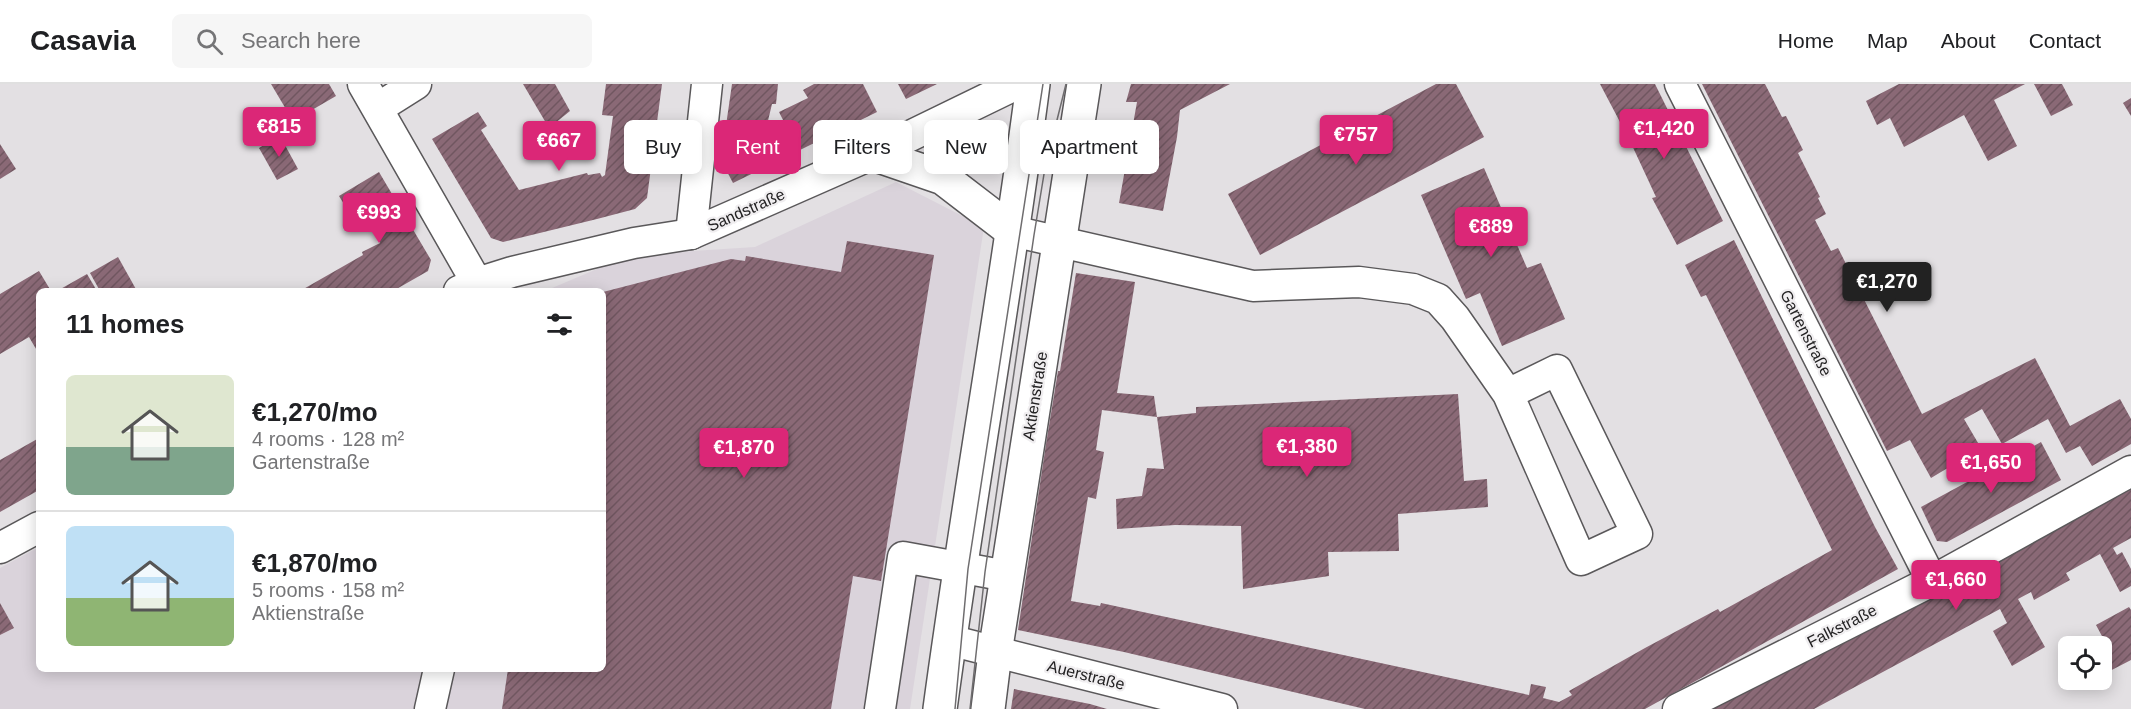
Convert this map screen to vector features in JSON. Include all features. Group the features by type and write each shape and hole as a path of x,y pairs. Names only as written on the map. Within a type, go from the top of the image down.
{"main road":[{"path":"940,709 959,568 1033,84"},
{"name":"Aktienstraße","path":"988,709 1084,84"},
{"path":"912,167 943,178 1012,231"}],"street":[{"path":"416,84 371,96 468,287"},
{"path":"691,234 707,84"},
{"name":"Sandstraße","path":"912,135 1017,84"},
{"name":"Gartenstraße","path":"1680,84 1932,581"},
{"name":"Sandstraße","path":"468,287 512,272 604,252 634,243 691,234 828,174"},
{"path":"1012,231 1253,286 1359,282 1413,289 1438,299 1455,318 1508,394 1581,560 1637,534 1557,370 1508,394"},
{"name":"Falkstraße","path":"1678,709 1932,581 2131,471"},
{"path":"0,548 36,529"},
{"path":"880,709 903,557 1007,576"},
{"name":"Auerstraße","path":"949,640 1222,709"},
{"path":"430,709 438,672"}],"shaded area":[{"path":"896,182 984,227 910,709 0,709 0,568 36,549 36,672 606,672 606,288 552,288 630,255 755,247"}],"building":[{"path":"271,84 329,84 336,96 293,121"},
{"path":"523,84 555,84 570,111 549,128"},
{"path":"606,84 662,84 657,120 624,120 624,174 650,174 647,198 635,209 503,242 491,238 432,139 478,112 487,126 481,130 519,190 587,173 588,175 600,173 602,177 605,175 613,116 602,115"},
{"path":"732,84 778,84 776,104 772,104 768,120 727,120"},
{"path":"814,84 863,84 877,112 861,120 813,120 813,144 801,149 801,120 783,120 779,112 808,98 803,90"},
{"path":"898,84 937,84 906,99"},
{"path":"1131,84 1230,84 1180,110 1163,211 1119,203 1124,174 1159,174 1159,120 1134,120 1137,102 1126,102"},
{"path":"1436,84 1456,84 1484,137 1260,255 1228,194"},
{"path":"1600,84 1655,84 1723,221 1677,245 1652,198 1656,197 1630,141"},
{"path":"1702,84 1765,84 1782,117 1786,116 1803,150 1798,153 1826,214 1815,220 1831,251 1838,248 1922,414 2035,358 2070,426 2120,399 2131,419 2131,444 2092,466 2080,446 2066,453 2048,419 2002,444 1982,409 1964,419 1981,448 1931,478 1910,440 1887,451"},
{"path":"1899,84 2025,84 1994,100 2017,146 1988,161 1964,115 1904,147 1890,118 1877,125 1866,101"},
{"path":"2034,84 2062,84 2073,105 2051,116"},
{"path":"2131,98 2131,116 2123,103"},
{"path":"280,136 298,169 277,180 259,148"},
{"path":"0,144 16,169 0,179"},
{"path":"1484,168 1527,268 1541,263 1565,319 1502,346 1480,293 1466,299 1421,195"},
{"path":"379,172 431,260 428,271 398,288 305,288 380,243 365,217 355,222 339,196"},
{"path":"728,174 751,174 733,183"},
{"path":"1734,240 1875,527 1898,569 1645,709 1365,709 1124,652 1018,630 1046,444 1076,273 1135,282 1117,393 1154,396 1157,417 1102,410 1096,450 1104,452 1096,499 1088,497 1071,601 1100,606 1101,603 1529,695 1531,684 1546,687 1543,698 1559,702 1572,695 1569,691 1645,648 1718,609 1720,612 1832,550 1706,295 1701,297 1685,265"},
{"path":"847,241 934,255 881,581 853,576 831,709 502,709 508,672 606,672 606,291 731,259 745,261 746,256 841,272"},
{"path":"118,257 135,288 98,288 90,273"},
{"path":"39,271 49,288 36,288 36,349 29,337 0,354 0,294"},
{"path":"87,274 95,288 62,288"},
{"path":"1458,394 1464,481 1487,479 1488,507 1398,514 1399,551 1328,552 1329,576 1243,589 1241,526 1175,525 1117,529 1116,499 1142,496 1147,468 1164,469 1157,417 1196,413 1196,407"},
{"path":"36,440 36,492 0,512 0,460"},
{"path":"2041,442 2061,480 1947,542 1937,541 1921,507"},
{"path":"2131,485 2131,538 2113,548 2117,555 2122,552 2131,569 2131,586 2120,592 2100,554 2066,573 2070,580 2034,600 2031,592 2018,599 2045,647 2012,666 1993,631 2007,623 2000,609 1814,709 1708,709"},
{"path":"0,603 14,628 0,635"},
{"path":"2129,607 2131,610 2131,660 2112,670 2112,636 2102,636 2096,625"},
{"path":"1014,689 1090,704 1107,709 1011,709"}],"tram line":[{"path":"955,709 968,569 1043,84"},
{"path":"970,709 985,572 1034,235 1045,168 1066,84"}]}
